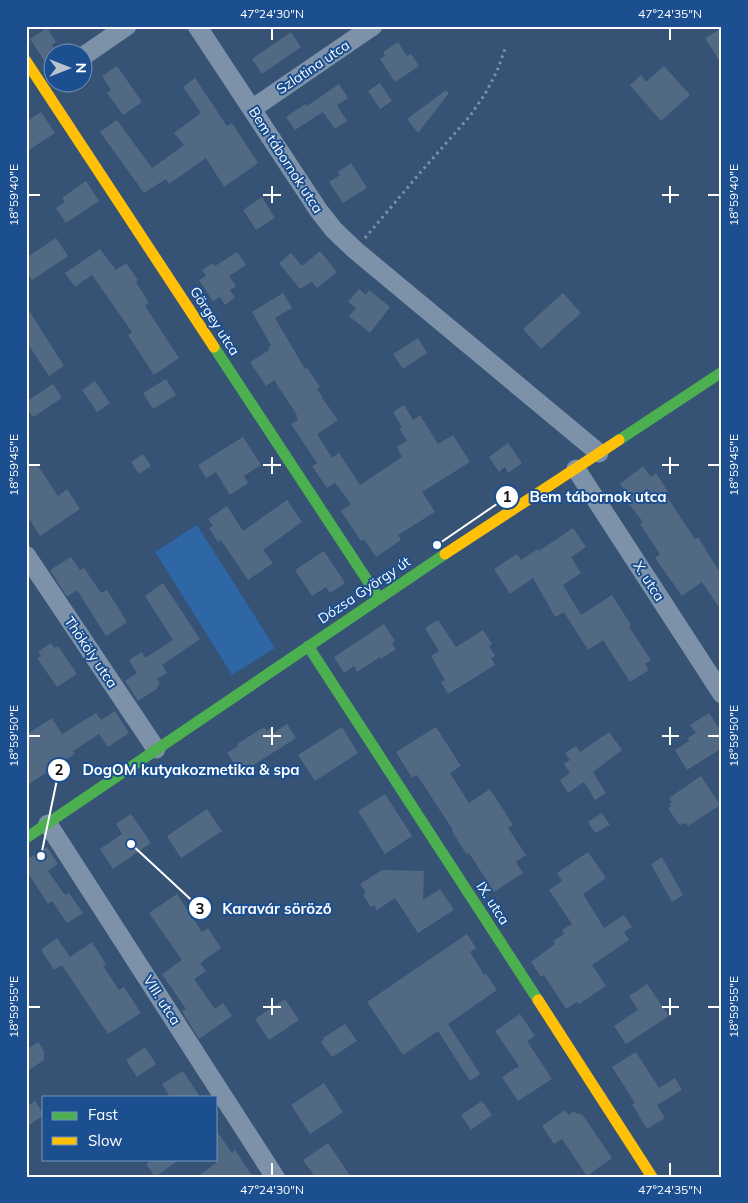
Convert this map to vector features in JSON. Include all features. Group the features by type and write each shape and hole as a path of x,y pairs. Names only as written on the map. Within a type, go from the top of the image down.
{"street":[{"path":"92,50 127,26"},
{"name":"Bem tábornok utca","path":"197,26 319,211 334,230 355,250 599,453"},
{"name":"Szlatina utca","path":"252,109 373,26"},
{"name":"Görgey utca","path":"26,61 379,598"},
{"name":"Dózsa György út","path":"26,838 379,598 722,372"},
{"name":"X. utca","path":"576,469 722,694"},
{"name":"Thököly utca","path":"26,555 156,749"},
{"name":"IX. utca","path":"308,646 652,1177"},
{"name":"VIII. utca","path":"48,824 275,1177"}],"path":[{"path":"355,250 470,116 485,94 497,71 505,49"}],"shaded area":[{"path":"197,525 275,648 232,675 155,552"}],"building":[{"path":"47,28 56,42 42,42 42,57 30,39"},
{"path":"722,28 722,65 705,38"},
{"path":"291,32 301,47 262,74 252,59"},
{"path":"398,42 407,56 411,54 419,66 395,82 380,59 385,56 383,52"},
{"path":"117,66 142,102 123,115 107,93 111,90 102,76"},
{"path":"664,66 690,95 661,121 630,85 641,75 646,82"},
{"path":"195,78 227,126 232,123 258,163 224,187 206,158 169,184 166,179 144,193 100,132 117,120 152,168 184,145 174,133 201,113 183,87"},
{"path":"380,83 392,101 380,109 368,91"},
{"path":"339,84 348,98 337,105 347,121 335,129 323,112 295,130 286,117 305,104 307,106"},
{"path":"446,90 449,93 418,133 407,119"},
{"path":"41,112 55,133 26,152 26,122"},
{"path":"351,163 367,188 343,203 329,182 340,175 338,172"},
{"path":"86,181 99,201 66,223 56,208 65,202 62,198"},
{"path":"262,197 275,218 256,230 243,210"},
{"path":"56,238 68,256 32,280 26,272 26,258"},
{"path":"100,249 116,270 126,263 138,280 136,282 149,303 145,306 179,358 154,375 128,335 132,332 92,275 75,287 65,273"},
{"path":"320,251 337,272 317,288 312,282 300,289 279,263 291,253 302,266"},
{"path":"237,252 246,265 229,276 236,286 230,290 235,298 225,305 220,297 213,301 199,280 206,276 202,270 213,263 215,266"},
{"path":"359,289 366,295 369,290 390,307 370,333 349,316 356,308 348,302"},
{"path":"283,293 292,308 275,318 305,369 307,368 320,387 317,389 323,398 321,400 323,399 338,420 317,434 332,458 339,453 360,485 402,457 397,447 407,441 399,428 402,427 393,412 404,405 413,420 420,415 438,444 453,435 470,462 422,492 435,512 398,535 401,540 376,557 364,539 361,541 341,511 351,504 335,483 327,488 312,466 317,463 291,424 298,420 297,415 274,380 266,386 250,362 269,350 268,348 271,345 252,312"},
{"path":"563,293 581,313 541,349 523,329"},
{"path":"26,306 64,366 49,376 26,341"},
{"path":"418,338 427,353 403,369 393,354"},
{"path":"166,379 176,395 153,409 143,393"},
{"path":"95,381 110,403 97,412 82,390"},
{"path":"53,384 62,398 33,417 26,407 26,402"},
{"path":"243,437 261,465 244,476 248,483 230,495 216,472 206,478 198,465"},
{"path":"508,443 522,463 508,473 505,467 499,472 489,457"},
{"path":"143,454 151,466 139,474 131,462"},
{"path":"36,463 58,496 67,489 80,509 40,536 26,514 26,469"},
{"path":"643,466 651,477 656,473 668,492 665,494 695,539 698,537 722,576 722,612 702,582 682,596 655,558 660,554 640,524 643,522 621,494 625,491 620,484"},
{"path":"287,500 302,522 263,550 273,563 248,580 221,540 218,542 209,528 213,526 208,519 227,506 243,531"},
{"path":"573,528 586,547 571,557 581,573 563,585 581,615 612,595 631,625 629,627 651,660 645,664 649,670 630,682 603,640 588,650 564,612 555,617 533,578 510,594 494,569 517,554 521,560 538,549 539,551"},
{"path":"324,551 345,583 330,593 326,587 312,596 295,570"},
{"path":"71,557 80,570 84,568 101,593 107,590 127,622 106,636 77,590 67,597 50,570"},
{"path":"163,583 200,639 162,665 167,673 157,679 160,684 157,686 158,688 138,701 125,681 137,673 129,660 142,652 145,658 173,640 145,596"},
{"path":"438,620 456,647 483,630 492,644 489,646 495,656 491,658 495,665 448,694 441,682 445,680 431,656 439,651 425,628"},
{"path":"384,624 395,641 392,643 396,649 357,672 354,666 344,673 334,657"},
{"path":"51,643 54,648 58,646 77,674 57,687 37,658 41,656 38,652"},
{"path":"115,711 129,733 108,747 99,734 73,751 75,754 26,786 26,735 52,718 62,734 96,713 101,720"},
{"path":"709,713 722,733 722,748 687,770 675,750 689,741 688,738 696,733 690,725"},
{"path":"287,724 296,738 252,766 250,764 239,771 227,753 238,746 237,744 264,727 267,731 271,728 274,733"},
{"path":"342,727 358,753 315,781 298,755"},
{"path":"436,727 461,766 450,773 469,803 490,789 513,825 508,828 526,855 516,862 523,873 494,892 469,853 467,855 417,775 412,778 396,752"},
{"path":"609,732 622,750 593,772 606,793 595,800 584,782 568,793 560,780 570,773 564,764 570,760 565,753 576,746 580,752"},
{"path":"701,776 720,805 688,826 686,823 679,825 668,808 672,802 669,798"},
{"path":"385,794 412,836 385,854 358,811"},
{"path":"207,809 222,831 181,858 167,836"},
{"path":"602,813 610,825 595,833 588,822"},
{"path":"131,814 151,843 113,869 100,849 122,834 116,824"},
{"path":"47,847 58,864 48,871 65,895 69,893 83,913 67,923 52,901 48,904 26,870 26,860"},
{"path":"588,852 606,878 583,894 604,928 624,915 632,927 624,932 629,940 592,965 606,986 579,1004 577,1002 566,1009 544,975 541,977 531,962 555,944 553,941 564,934 562,930 572,924 549,890 562,881 557,873"},
{"path":"662,857 683,895 672,902 651,864"},
{"path":"382,870 424,871 423,900 440,889 454,910 418,933 395,898 377,910 374,905 371,907 363,895 366,893 360,884"},
{"path":"177,894 202,932 208,928 221,948 200,963 206,971 194,979 215,1009 223,1003 232,1016 199,1039 182,1011 186,1009 162,974 182,960 149,913"},
{"path":"467,934 476,948 470,952 484,975 486,974 497,990 448,1024 480,1074 470,1081 438,1031 403,1055 367,1002"},
{"path":"57,938 70,957 92,942 106,964 103,966 119,990 124,987 141,1013 108,1034 62,965 54,970 41,950"},
{"path":"647,984 669,1016 626,1044 614,1026 638,1010 629,996"},
{"path":"285,999 299,1020 269,1040 255,1019"},
{"path":"520,1014 535,1036 527,1041 552,1079 518,1101 502,1077 519,1066 495,1031"},
{"path":"345,1024 357,1041 332,1057 321,1042 324,1040 323,1038"},
{"path":"38,1042 44,1051 44,1060 26,1072 26,1050"},
{"path":"145,1047 156,1064 137,1077 126,1060"},
{"path":"636,1052 659,1088 675,1078 682,1090 657,1105 665,1118 647,1129 632,1104 635,1103 612,1067"},
{"path":"183,1071 199,1096 169,1096 162,1084"},
{"path":"324,1083 343,1112 310,1134 291,1105"},
{"path":"35,1101 42,1112 42,1116 26,1127 26,1107"},
{"path":"482,1101 492,1115 471,1130 461,1115"},
{"path":"565,1110 569,1115 574,1111 577,1114 582,1114 612,1158 587,1176 562,1139 554,1144 542,1126"},
{"path":"218,1133 232,1153 235,1150 253,1177 197,1177 216,1163 216,1160 218,1160"},
{"path":"328,1143 351,1177 315,1177 303,1160"},
{"path":"152,1160 179,1160 155,1177 146,1164"}],"traffic: fast":[{"path":"214,347 379,598"},
{"path":"619,440 722,372"},
{"path":"26,838 445,554"},
{"path":"308,646 538,1000"}],"traffic: slow":[{"path":"26,61 214,347"},
{"path":"445,554 619,440"},
{"path":"538,1000 652,1177"}],"place":[{"name":"Bem tábornok utca","path":"437,545"},
{"name":"Karavár söröző","path":"131,844"},
{"name":"DogOM kutyakozmetika & spa","path":"41,856"}]}
